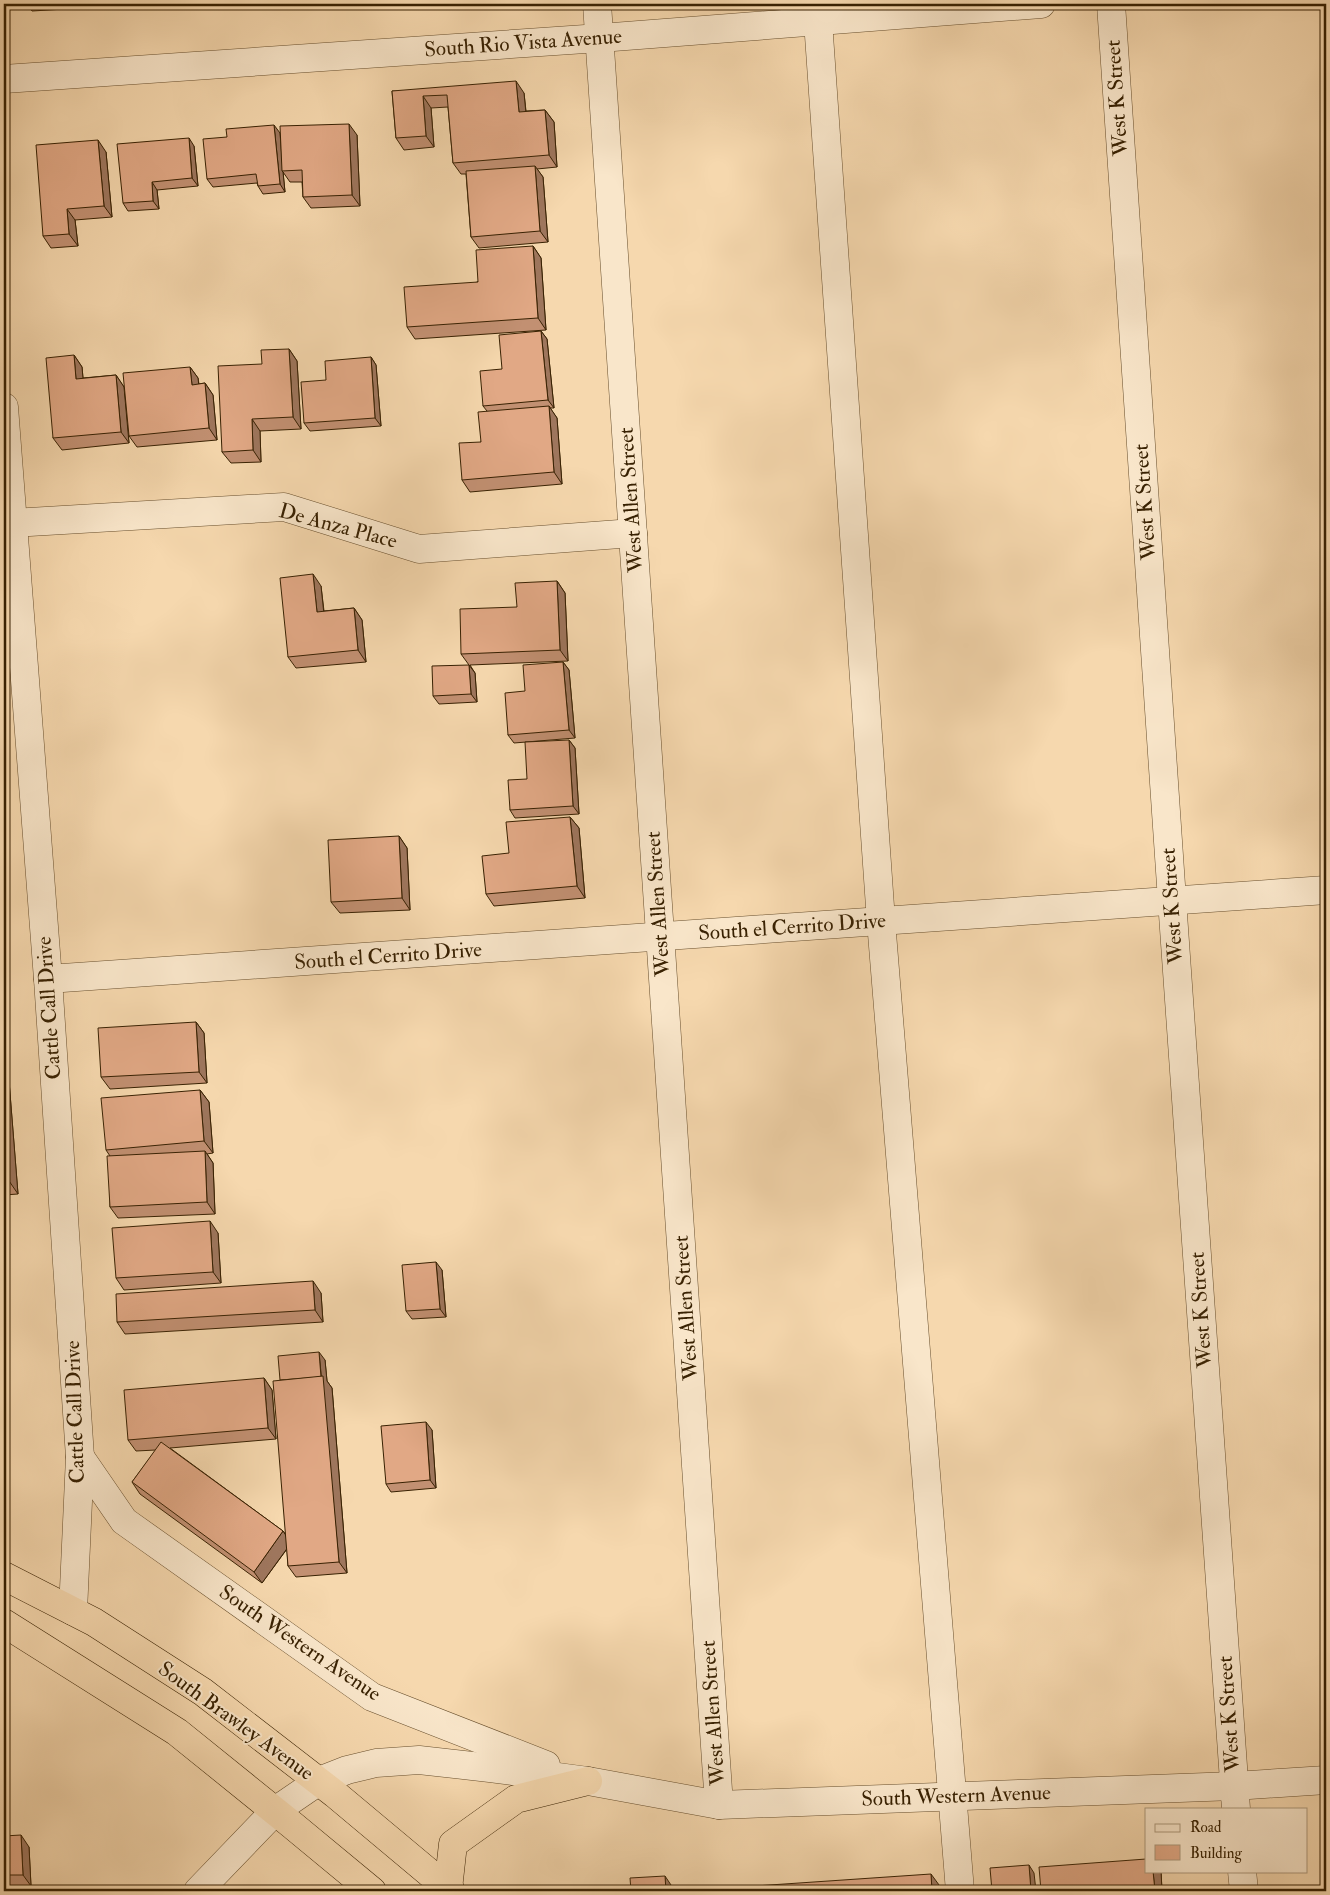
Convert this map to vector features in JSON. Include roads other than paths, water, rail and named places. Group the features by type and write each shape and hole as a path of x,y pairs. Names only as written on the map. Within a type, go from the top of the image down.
{"highway":[{"name":"South Brawley Avenue","path":"4,1576 73,1611 203,1692 319,1781 450,1890"},
{"name":"South Brawley Avenue","path":"4,1622 177,1732 372,1891"},
{"path":"450,1890 453,1844 516,1799 588,1781"}],"street":[{"name":"West Allen Street","path":"597,4 719,1805"},
{"name":"South Rio Vista Avenue","path":"4,79 600,38 1041,4"},
{"name":"West K Street","path":"1111,4 1235,1797"},
{"path":"818,21 881,921 960,1891"},
{"name":"Cattle Call Drive","path":"4,407 48,979 80,1457 73,1611"},
{"name":"De Anza Place","path":"12,523 284,507 419,549 633,533"},
{"name":"South el Cerrito Drive","path":"48,979 1326,890"},
{"name":"South Western Avenue","path":"80,1457 124,1521 372,1697 588,1781"},
{"name":"South Western Avenue","path":"198,1891 275,1811 319,1781 348,1770 376,1763 419,1760 588,1781 719,1805 951,1796 1235,1797 1326,1780"},
{"path":"1242,1872 1244,1891"}]}
